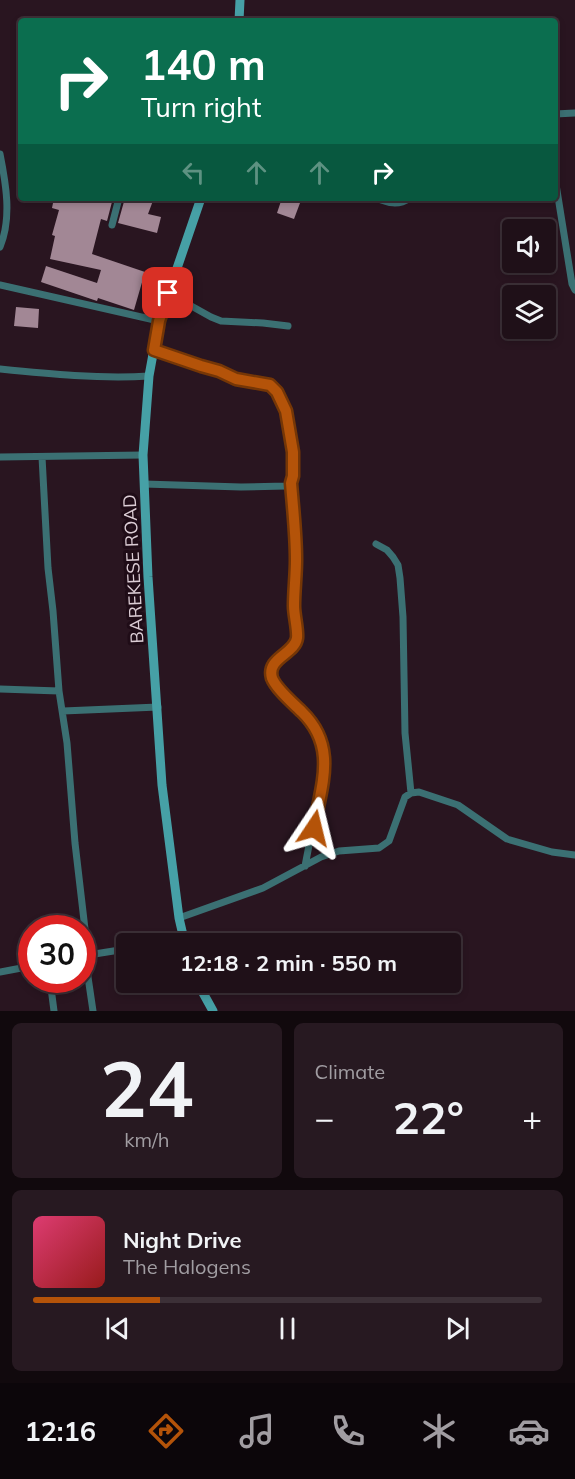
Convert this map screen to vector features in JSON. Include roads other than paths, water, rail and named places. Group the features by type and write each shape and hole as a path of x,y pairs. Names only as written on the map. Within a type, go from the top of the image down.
{"main road":[{"path":"239,18 240,0"},
{"name":"BAREKESE ROAD","path":"183,933 162,785 148,577 143,455 149,376 159,321 200,201"},
{"path":"203,993 213,1011"}],"street":[{"path":"558,114 575,113"},
{"path":"0,154 7,208 7,224 0,248"},
{"path":"558,197 572,284 575,290"},
{"path":"112,225 118,201"},
{"path":"384,201 391,204 406,201"},
{"path":"0,285 159,321"},
{"path":"168,293 221,321 288,326"},
{"path":"154,350 219,371 236,379 270,385 277,392 286,411 293,452 291,483 296,557 294,617 297,638 294,645 272,667 272,678 282,692 312,722 323,745 324,768 305,866"},
{"path":"0,369 28,373 149,376"},
{"path":"0,457 143,455"},
{"path":"42,457 45,536 81,915"},
{"path":"144,484 240,487 286,486 291,483"},
{"path":"376,544 387,550 393,557 398,565 400,578 404,617 405,733 411,793"},
{"path":"0,689 59,691"},
{"path":"63,711 158,707"},
{"path":"179,918 262,888 321,857 339,851 379,848 388,841 405,797 411,793 419,792 458,805 507,839 552,852 575,855"},
{"path":"96,953 116,950"},
{"path":"0,970 18,968"},
{"path":"52,993 54,1011"},
{"path":"90,993 93,1011"}]}
